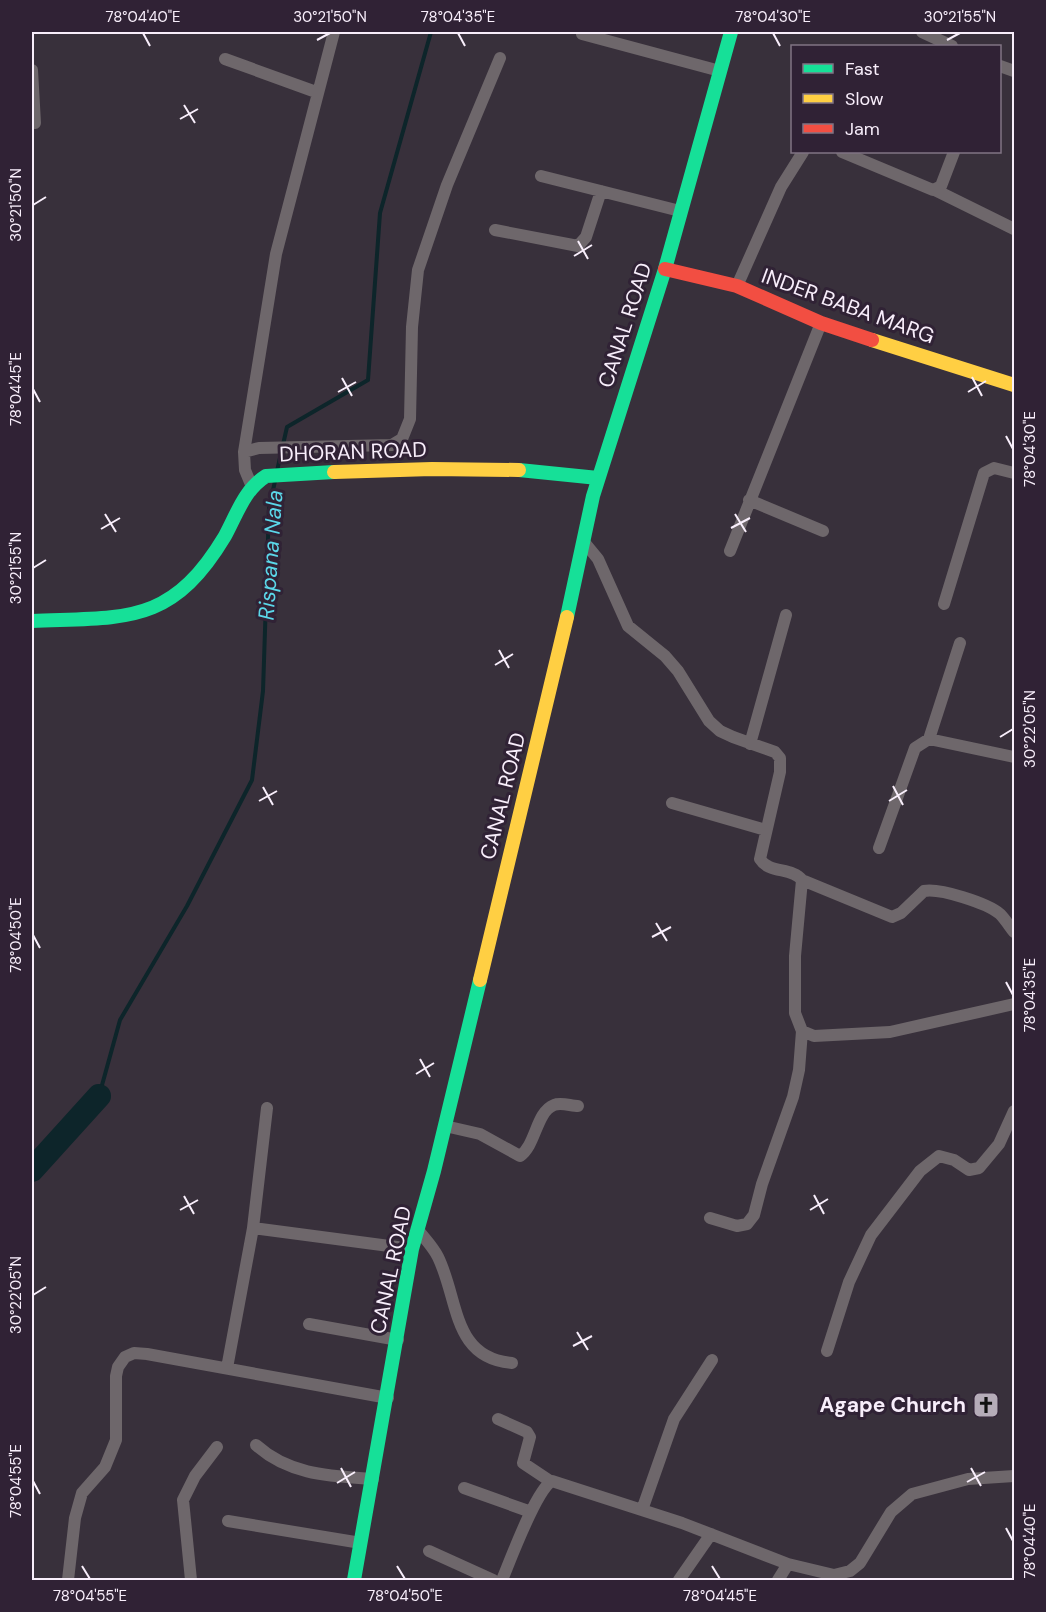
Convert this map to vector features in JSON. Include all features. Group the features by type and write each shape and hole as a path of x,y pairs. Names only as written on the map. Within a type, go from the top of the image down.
{"street":[{"path":"252,487 246,470 244,452 276,254 316,92 334,32"},
{"name":"CANAL ROAD","path":"354,1581 388,1398 412,1249 445,1126 598,478 665,269 731,32"},
{"path":"922,32 950,45"},
{"path":"582,34 720,71"},
{"path":"244,452 259,448 392,445 402,439 410,419 412,327 418,270 447,185 500,58"},
{"path":"225,59 316,92"},
{"path":"32,70 35,123"},
{"path":"737,286 781,187 802,153"},
{"path":"844,153 920,186 935,190 1014,229"},
{"path":"935,190 941,186 954,153"},
{"path":"541,176 680,211"},
{"path":"495,230 578,246 586,237 601,190"},
{"name":"INDER BABA MARG","path":"665,269 737,286 821,323 1014,385"},
{"path":"730,551 821,323"},
{"path":"944,604 984,473 994,468 1014,474"},
{"name":"DHORAN ROAD","path":"32,621 137,614 167,602 202,569 221,543 252,487 266,476 397,469 560,472 598,478"},
{"path":"749,500 823,531"},
{"path":"584,542 598,559 628,626 655,646 678,671 709,721 720,731 775,752 780,758 780,772 766,831 762,861 767,866 799,876 802,880 892,917 901,913 924,891 936,890 990,908 1002,917 1014,932"},
{"path":"750,744 786,615"},
{"path":"879,848 915,748 929,739 960,643"},
{"path":"929,739 1014,757"},
{"path":"672,803 766,831"},
{"path":"710,1218 737,1226 751,1220 793,1097 799,1070 802,1031 795,1013 795,956 802,880"},
{"path":"802,1031 814,1036 882,1034 1014,1005"},
{"path":"445,1126 480,1134 520,1156 527,1149 549,1108 559,1104 578,1106"},
{"path":"227,1368 253,1228 267,1108"},
{"path":"826,1351 849,1282 864,1248 920,1171 939,1156 954,1160 969,1170 979,1168 999,1144 1014,1111"},
{"path":"253,1228 412,1249"},
{"path":"418,1230 437,1255 463,1332 472,1346 487,1358 512,1363"},
{"path":"309,1324 398,1340"},
{"path":"68,1581 75,1518 82,1493 105,1467 116,1440 116,1376 120,1362 134,1353 388,1398"},
{"path":"642,1510 674,1419 712,1360"},
{"path":"498,1419 527,1432 530,1437 523,1462 550,1481 711,1534 788,1564 827,1575 850,1571 860,1563 891,1512 912,1494 968,1479 1014,1476"},
{"path":"256,1444 266,1454 299,1471 373,1479"},
{"path":"191,1581 183,1500 195,1476 217,1447"},
{"path":"502,1581 531,1512 550,1481"},
{"path":"464,1488 531,1512"},
{"path":"228,1521 361,1543"},
{"path":"680,1581 711,1534"},
{"path":"429,1551 493,1581"},
{"path":"778,1581 788,1564"}],"waterway":[{"name":"Rispana Nala","path":"277,471 287,427 368,380 380,213 431,32"},
{"name":"Rispana Nala","path":"99,1096 120,1020 187,906 252,780 263,691 269,509 275,481"},
{"path":"32,1170 99,1096"}],"traffic: fast":[{"path":"567,617 593,496 665,269 731,32"},
{"path":"519,470 598,478"},
{"path":"32,621 120,616 144,611 165,601 185,587 205,565 225,536 247,495 258,482 266,476 334,472"},
{"path":"354,1580 412,1249 434,1171 480,980"}],"traffic: slow":[{"path":"872,340 1014,385"},
{"path":"334,472 432,469 519,470"},
{"path":"480,980 567,617"}],"traffic: jam":[{"path":"665,269 737,286 821,323 872,340"}],"place":[{"name":"Agape Church","path":"986,1405"}]}
